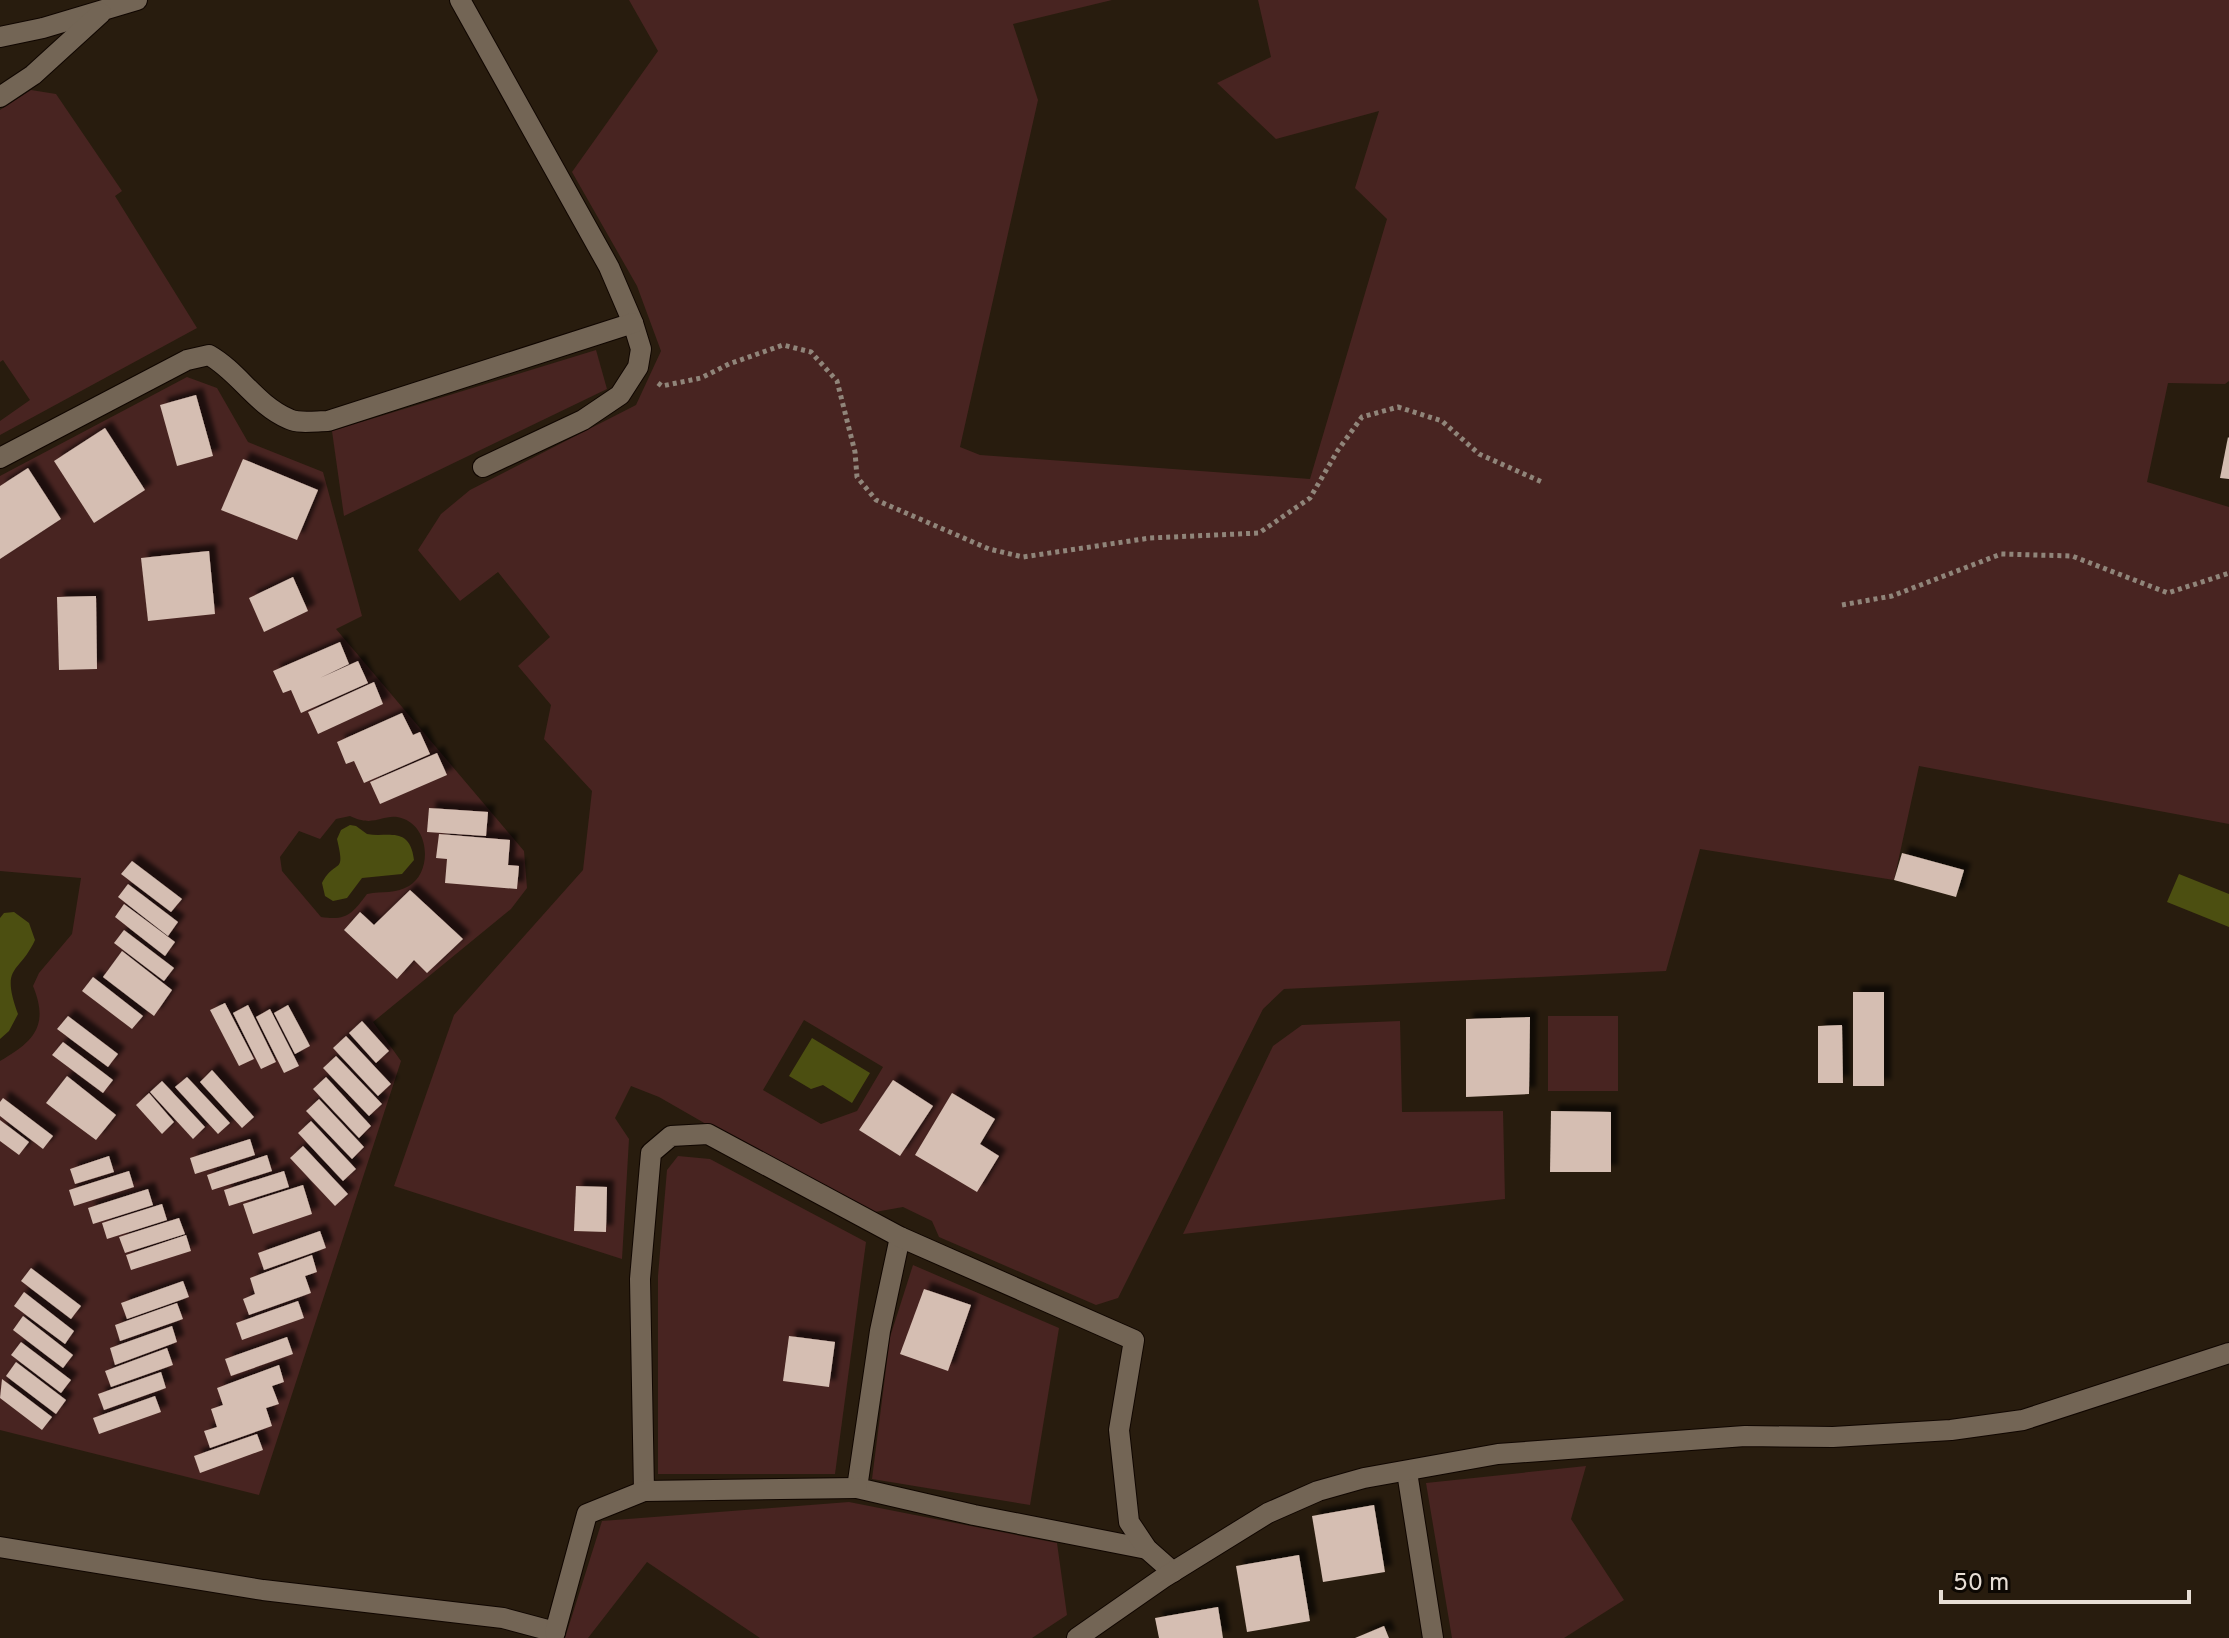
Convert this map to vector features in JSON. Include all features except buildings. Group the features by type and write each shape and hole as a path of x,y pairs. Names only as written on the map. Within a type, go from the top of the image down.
{"street":[{"path":"0,37 137,0"},
{"path":"460,0 609,267 641,349 638,367 620,395 583,420 483,467"},
{"path":"0,97 33,75 104,10"},
{"path":"0,458 187,360 209,355 226,365 260,400 291,420 328,421 633,323"},
{"path":"644,1491 640,1279 651,1153 671,1136 708,1134 900,1237 1134,1340 1119,1430 1129,1522 1147,1549 1173,1572"},
{"path":"857,1488 880,1331 900,1237"},
{"path":"1077,1638 1173,1572 1268,1513 1318,1491 1364,1478 1498,1454 1745,1436 1833,1437 1951,1430 2009,1422 2074,1405 2229,1353"},
{"path":"1407,1472 1433,1638"},
{"path":"0,1547 263,1590 503,1618 554,1635 587,1514 644,1491 857,1488 1147,1549"}],"path":[{"path":"638,367 662,386 701,378 783,345 811,352 837,381 855,452 857,477 876,500 989,549 1023,557 1150,538 1259,533 1310,498 1362,417 1398,407 1442,421 1479,454 1542,482"},
{"path":"1842,605 1892,596 2001,554 2072,556 2168,593 2229,573"}],"shaded area":[{"path":"629,0 1112,0 1013,24 1038,100 960,447 980,455 1310,479 1387,219 1355,188 1379,111 1276,139 1217,83 1271,57 1258,0 2229,0 2229,381 2225,384 2168,383 2147,482 2229,507 2229,824 1919,766 1894,880 1700,849 1666,971 1284,989 1263,1009 1118,1298 1096,1305 939,1237 932,1221 903,1207 875,1212 659,1097 631,1086 615,1118 629,1139 622,1259 394,1186 454,1015 583,870 592,791 544,739 551,705 518,666 550,637 498,572 460,601 418,550 441,514 470,490 636,405 661,351 637,286 572,172 658,51","holes":["804,1020 883,1067 857,1111 821,1124 763,1090"]},
{"path":"31,90 56,94 122,191 115,196 197,328 0,435 0,421 30,400 3,360 0,362 0,110"},
{"path":"596,350 607,389 344,516 332,431"},
{"path":"187,377 217,388 248,442 323,472 362,616 336,629 524,851 527,888 511,909 373,1022 401,1061 259,1495 0,1430 0,1061 22,1046 36,1031 40,1011 33,986 39,973 72,934 81,878 0,871 0,476","holes":["350,816 359,820 397,817 413,824 425,851 422,871 404,889 367,894 357,907 343,917 321,917 282,871 280,857 299,831 320,839 336,819"]},
{"path":"350,825 367,834 403,837 412,849 414,860 402,874 362,878 347,898 333,901 325,896 322,883 340,863 337,839 341,830"},
{"path":"2179,874 2229,894 2229,927 2167,902"},
{"path":"14,912 29,923 35,940 11,978 18,1014 9,1031 0,1039 0,918 4,913"},
{"path":"1548,1016 1618,1016 1618,1091 1548,1091"},
{"path":"1400,1021 1402,1112 1503,1111 1505,1199 1183,1234 1273,1046 1302,1025"},
{"path":"812,1038 870,1073 852,1103 823,1085 811,1089 789,1076"},
{"path":"678,1156 710,1159 866,1242 835,1474 658,1474 658,1276 667,1170"},
{"path":"913,1265 1059,1328 1030,1505 872,1479 890,1337"},
{"path":"1586,1466 1571,1519 1624,1600 1564,1638 1452,1638 1426,1483"},
{"path":"849,1502 1057,1543 1067,1615 1032,1638 760,1638 647,1562 588,1638 565,1638 602,1521"}]}
